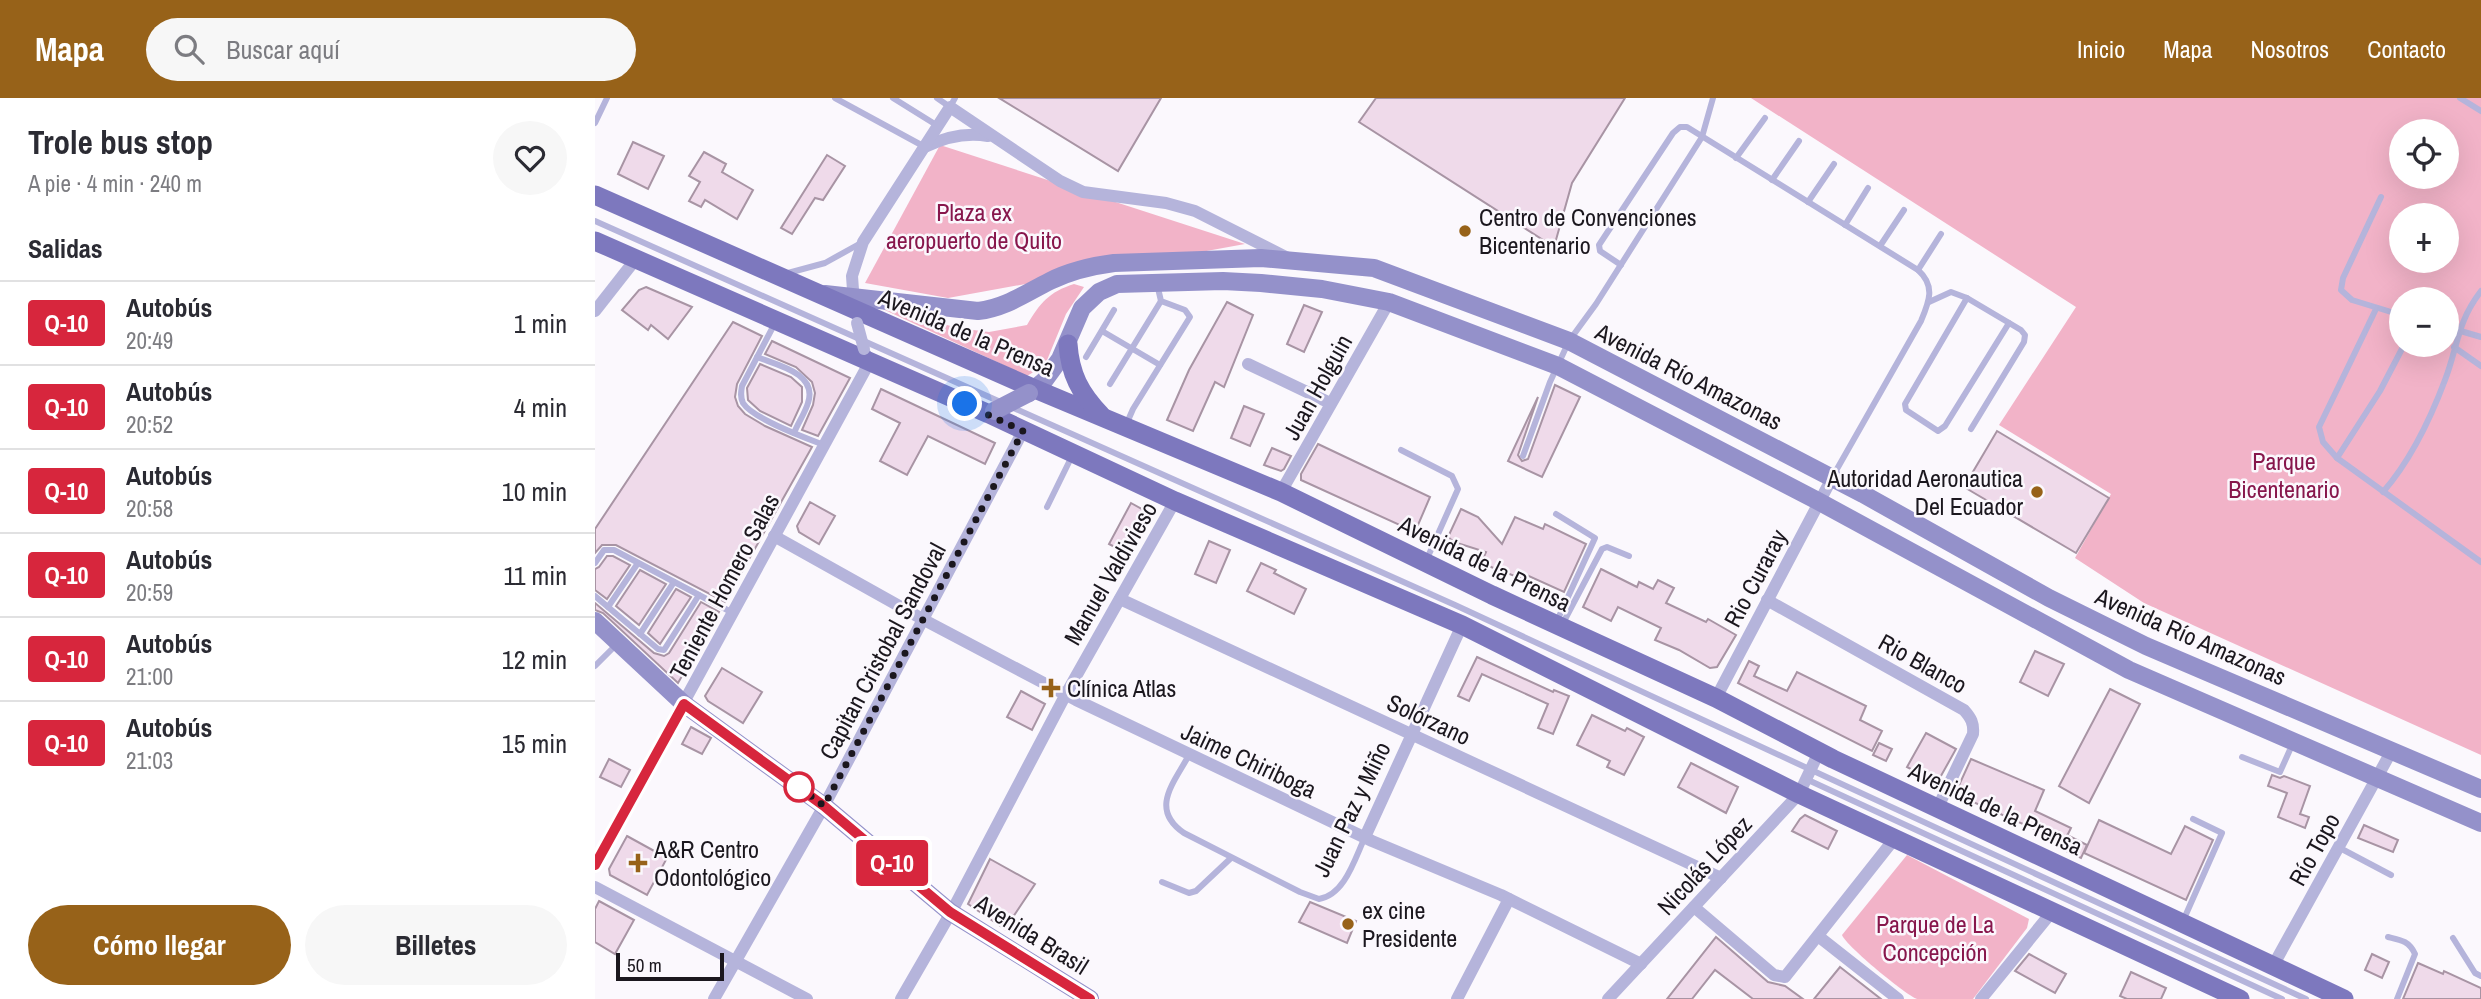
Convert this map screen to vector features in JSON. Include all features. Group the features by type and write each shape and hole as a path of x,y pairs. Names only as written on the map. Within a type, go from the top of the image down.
{"main road":[{"name":"Avenida de la Prensa","path":"595,195 822,294 1032,391 1281,492 1558,626 1716,698 1819,752 2344,999"},
{"path":"595,241 776,322 867,356 1175,501 1462,625 1805,781 1895,838 2240,999"},
{"name":"Avenida Río Amazonas","path":"855,310 978,311 1002,306 1062,275 1093,265 1139,261 1292,259 1374,268 1569,341 1832,478 2049,598 2146,646 2481,789"},
{"name":"Avenida Río Amazonas","path":"991,413 1032,391 1054,368 1068,345 1083,308 1099,292 1117,284 1261,283 1322,289 1389,302 1558,366 1819,501 2129,670 2481,823"},
{"path":"1068,345 1069,362 1077,384 1104,418"},
{"path":"2040,620 2049,598"},
{"name":"Avenida Brasil","path":"595,621 684,704 824,806 950,912 1090,999"}],"street":[{"path":"867,356 855,310 852,276 863,242 952,102 995,138 1060,181 1083,192 1166,203 1195,211 1292,259"},
{"path":"925,147 967,134 995,138"},
{"path":"595,311 635,260"},
{"name":"Juan Holguin","path":"1281,492 1389,302"},
{"name":"Teniente Homero Salas","path":"595,865 824,445 867,356"},
{"path":"1248,364 1331,404"},
{"name":"Capitan Cristobal Sandoval","path":"714,999 824,806 1023,431"},
{"name":"Rio Curaray","path":"1716,698 1832,478"},
{"name":"Manuel Valdivieso","path":"901,999 1066,694 1175,501"},
{"name":"Jaime Chiriboga","path":"773,536 923,619 1188,755 1365,837 1509,899 1641,964"},
{"name":"Solórzano","path":"1119,599 1721,878"},
{"name":"Rio Blanco","path":"1767,600 1964,710 1973,723 1973,734 1938,807"},
{"name":"Juan Paz y Miño","path":"1365,837 1462,625"},
{"name":"Nicolás López","path":"1608,999 1721,878 1805,781 1819,752"},
{"name":"Río Topo","path":"2273,966 2391,752"},
{"path":"1694,907 1782,978 1791,971 1895,838"},
{"path":"595,887 807,999"},
{"path":"1457,999 1509,899"},
{"path":"1981,999 2051,912"},
{"path":"1818,936 1898,999"}],"lane":[{"path":"595,123 607,98"},
{"path":"835,98 925,147"},
{"path":"893,98 937,126"},
{"path":"937,98 952,102"},
{"path":"1523,456 1550,382 1569,341 1702,137 1713,98"},
{"path":"2460,98 2481,111"},
{"path":"1737,158 1765,118"},
{"path":"1621,265 1599,251 1599,245 1673,133 1680,127 1688,127 1919,270 1926,277 1930,286 1929,302 1921,321 1832,478"},
{"path":"1772,180 1799,141"},
{"path":"1808,202 1834,164"},
{"path":"1845,225 1868,188"},
{"path":"2381,197 2343,278 2341,290 2352,300 2389,312"},
{"path":"1880,246 1904,210"},
{"path":"595,221 1455,605 1805,781 2281,999"},
{"path":"1919,270 1941,234"},
{"path":"778,276 825,262 863,242"},
{"path":"1110,384 1161,302 1157,282"},
{"path":"2459,328 2468,308 2481,291"},
{"path":"1929,302 1951,292 1967,298 2025,335 2024,342 1971,429"},
{"path":"1967,298 1905,404 1906,410 1924,424 1938,430 1945,426 2009,323"},
{"path":"1126,427 1133,410 1190,317 1185,310 1161,302"},
{"path":"2377,309 2319,427 2323,442 2337,458 2481,562"},
{"path":"1086,357 1114,310"},
{"path":"776,322 742,386 740,396 748,409 824,445"},
{"path":"2459,330 2481,337"},
{"path":"1102,331 1160,365"},
{"path":"2459,351 2481,366"},
{"path":"757,357 787,369 806,381 810,390 809,401 794,433"},
{"path":"2337,458 2380,391 2398,357"},
{"path":"2382,492 2400,472 2427,425 2451,357"},
{"path":"1401,450 1453,476 1458,489 1425,562"},
{"path":"1047,507 1073,454"},
{"path":"1556,514 1595,538 1558,626"},
{"path":"1558,626 1602,549 1607,547 1629,556"},
{"path":"595,563 604,550 608,549 733,613"},
{"path":"608,607 638,563"},
{"path":"640,634 674,582"},
{"path":"595,596 658,649 664,650 699,595"},
{"path":"595,666 619,643"},
{"path":"2242,757 2280,772 2294,741"},
{"name":"Juan Paz y Miño","path":"1188,755 1167,796 1165,808 1167,816 1176,828 1231,858 1319,899 1327,898 1346,877 1365,837"},
{"path":"1805,781 2147,924 2306,999"},
{"path":"2182,923 2222,833 2193,819"},
{"path":"2338,847 2391,875"},
{"path":"1162,882 1189,893 1196,891 1231,858"},
{"path":"2388,937 2405,941 2415,954 2397,999"},
{"path":"2453,937 2475,973 2481,976"}],"green space":[{"name":"Parque Bicentenario","path":"1751,98 2481,98 2481,755 2144,603 2075,558 2111,494 1999,425 2076,307"},
{"name":"Plaza ex aeropuerto de Quito","path":"940,145 1245,244 948,298 865,283"},
{"path":"1074,284 1084,287 1066,314 1045,365 1027,376 874,305 958,328 989,332 1027,325 1046,299"},
{"name":"Parque de La Concepción","path":"1907,855 2029,919 2027,928 1973,999 1917,999 1877,970 1842,935"}],"building":[{"path":"999,98 1161,98 1118,171"},
{"path":"1376,98 1625,98 1572,183 1554,247 1359,122"},
{"path":"633,142 664,156 648,189 618,174"},
{"path":"704,152 726,164 722,172 753,190 737,219 705,200 701,207 689,201 700,182 689,176"},
{"path":"827,155 845,166 823,200 815,198 792,234 781,228"},
{"path":"646,287 692,307 668,339 651,325 648,330 622,310 639,290"},
{"path":"1227,302 1253,315 1224,387 1215,382 1193,431 1167,420 1189,370"},
{"path":"1304,305 1322,312 1304,352 1287,344"},
{"path":"733,322 762,336 737,384 735,397 738,406 745,414 765,426 812,447 725,602 616,545 602,545 595,553 595,529"},
{"path":"772,341 850,378 818,436 802,430 813,405 815,393 812,382 796,367 765,354"},
{"path":"760,364 791,377 802,387 802,402 791,426 760,411 748,400 747,388"},
{"path":"1555,385 1580,397 1542,477 1508,461 1538,397 1518,455 1522,461 1528,459"},
{"path":"881,389 995,443 985,464 928,436 907,475 880,461 900,423 872,409"},
{"path":"1244,406 1264,414 1250,446 1231,438"},
{"name":"Autoridad Aeronautica Del Ecuador","path":"1997,431 2109,498 2076,553 1964,487"},
{"path":"1318,444 1430,497 1415,532 1301,480 1301,474"},
{"path":"1272,448 1291,456 1281,471 1264,465"},
{"path":"810,502 835,516 819,544 799,532 797,526"},
{"path":"1131,503 1149,513 1128,554 1109,544"},
{"path":"1461,509 1478,517 1502,544 1515,517 1543,529 1545,524 1586,544 1564,592 1522,573 1520,578 1481,563 1486,552 1454,542 1448,537"},
{"path":"1209,541 1230,550 1216,583 1195,574"},
{"path":"607,556 613,556 630,565 607,599 595,590 595,569"},
{"path":"1261,563 1276,570 1274,573 1306,589 1294,614 1247,591"},
{"path":"1601,569 1637,587 1639,582 1653,589 1658,580 1674,588 1666,603 1706,622 1708,619 1736,635 1717,667 1710,668 1655,640 1661,628 1618,607 1611,621 1583,607"},
{"path":"640,570 666,584 639,625 616,606"},
{"path":"676,589 691,597 660,644 648,633"},
{"path":"701,602 719,612 678,683 603,613 595,610 595,603 654,653 664,656 669,653"},
{"path":"2035,651 2064,664 2048,696 2020,682"},
{"path":"1477,657 1553,692 1554,690 1569,696 1553,734 1538,728 1548,704 1482,674 1469,701 1458,696"},
{"path":"1749,661 1759,666 1754,676 1787,691 1797,672 1866,706 1860,720 1882,731 1872,751 1738,683"},
{"path":"722,668 762,692 743,723 708,701 705,696"},
{"path":"2110,689 2140,704 2089,803 2059,786"},
{"path":"1021,691 1045,704 1032,730 1007,717"},
{"path":"1592,715 1644,737 1624,775 1607,767 1610,761 1577,745"},
{"path":"691,727 711,738 702,754 682,744"},
{"path":"1926,733 1956,749 1937,783 1907,767"},
{"path":"1879,743 1892,749 1886,761 1873,755"},
{"path":"609,759 630,770 621,787 600,777"},
{"path":"1971,759 2044,790 2035,811 2071,828 2064,842 1955,794"},
{"path":"1691,763 1738,787 1726,813 1678,787"},
{"path":"2272,775 2280,778 2284,776 2310,786 2300,814 2309,817 2305,828 2278,817 2287,793 2268,786"},
{"path":"1805,815 1837,831 1828,849 1792,831"},
{"path":"2099,820 2171,854 2185,826 2213,840 2186,900 2084,853"},
{"path":"2364,825 2398,840 2393,852 2358,838"},
{"path":"2067,835 2087,845 2081,858 2060,848"},
{"name":"A&R Centro Odontológico","path":"627,836 667,858 647,895 610,875 609,869"},
{"path":"990,859 1035,884 1005,929 968,904"},
{"path":"599,901 634,920 615,954 595,942 595,909"},
{"path":"1310,902 1356,921 1347,943 1299,922"},
{"path":"1716,937 1768,982 1785,986 1803,999 1753,999 1715,970 1692,999 1667,999"},
{"path":"2029,954 2066,974 2055,993 2015,971"},
{"path":"2372,954 2389,962 2382,978 2365,970"},
{"path":"2418,963 2443,974 2444,971 2481,988 2481,999 2403,999"},
{"path":"1840,967 1881,999 1814,999"},
{"path":"2131,972 2166,988 2161,999 2127,999 2120,996"}],"bus line":[{"name":"Q-10","path":"595,865 684,704 824,806 950,912 1090,999"}],"place":[{"name":"Centro de Convenciones Bicentenario","path":"1465,231"},
{"name":"Autoridad Aeronautica Del Ecuador","path":"2037,492"},
{"name":"Clínica Atlas","path":"1051,688"},
{"name":"A&R Centro Odontológico","path":"638,863"},
{"name":"ex cine Presidente","path":"1348,924"}],"route":[{"path":"799,787 795,784 824,806 1023,431 965,404"}]}
